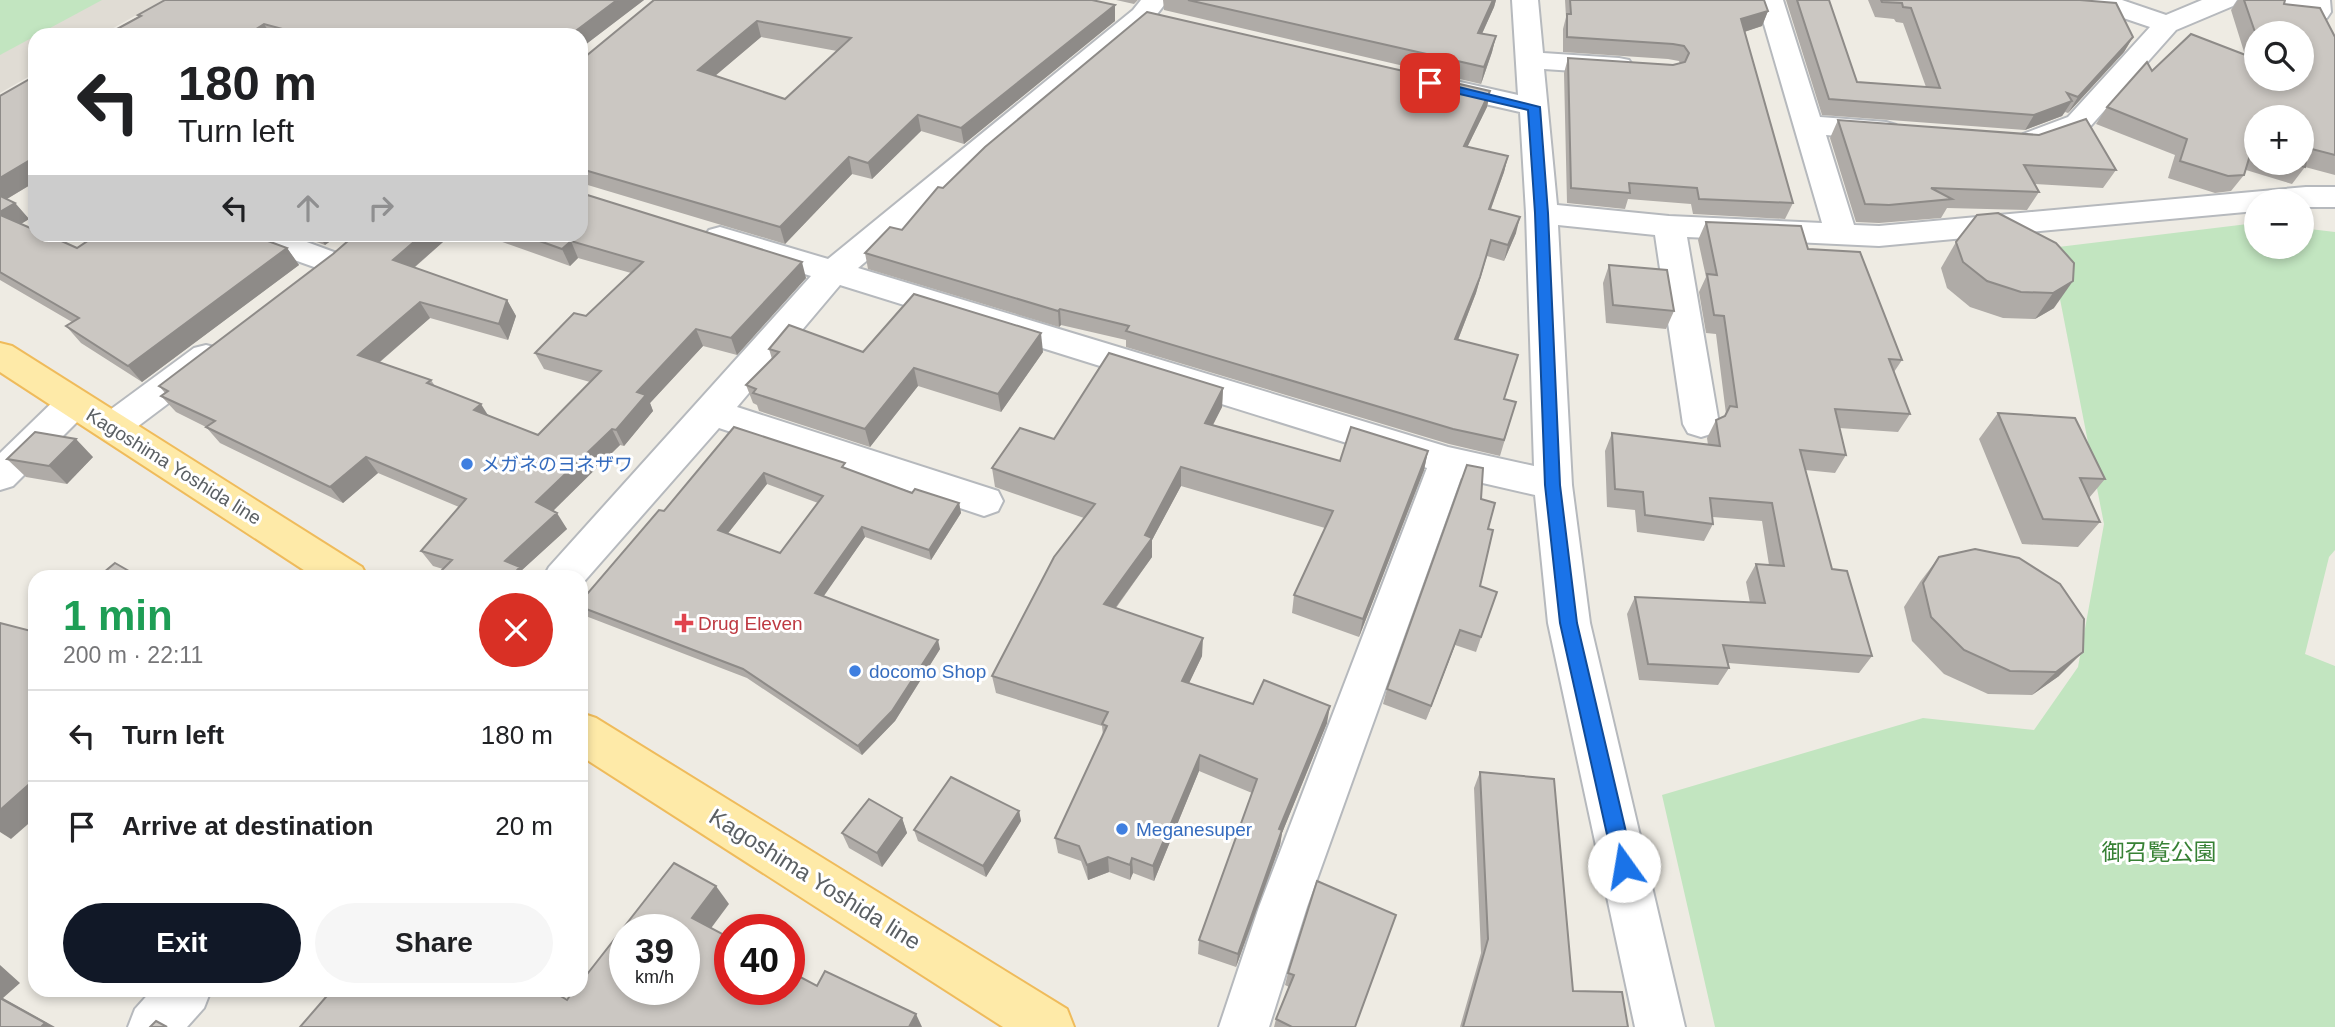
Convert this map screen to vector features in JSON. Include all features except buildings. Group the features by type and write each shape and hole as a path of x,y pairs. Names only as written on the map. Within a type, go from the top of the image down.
{"main road":[{"name":"Kagoshima Yoshida line","path":"0,355 335,570"},
{"name":"Kagoshima Yoshida line","path":"588,736 1049,1027"}],"street":[{"path":"1525,0 1542,213 1553,485 1569,623 1660,1027"},
{"path":"1770,0 1842,236"},
{"path":"2097,0 2167,24"},
{"path":"2001,139 2028,142 2078,123 2167,24 2224,0"},
{"path":"2234,0 2322,16"},
{"path":"1107,8 1155,13"},
{"path":"570,570 834,271 1155,13"},
{"path":"1531,60 1640,68"},
{"path":"1412,79 1534,107"},
{"path":"1808,125 1918,133"},
{"path":"1542,213 1669,226 1879,236 2306,197 2335,197"},
{"path":"1669,226 1701,424"},
{"path":"687,227 1448,461 1553,485"},
{"path":"293,242 344,252 299,287"},
{"path":"112,428 233,336"},
{"path":"0,476 74,403"},
{"path":"712,412 984,501"},
{"path":"1244,1027 1283,907 1448,461"},
{"path":"153,1027 180,997"}],"shaded area":[{"path":"0,0 163,0 113,28 28,28 28,77 0,93"}],"green space":[{"path":"0,0 102,0 50,28 28,28 28,40 0,55"},
{"name":"御召覧公園","path":"2244,224 2244,259 2314,259 2314,230 2335,232 2335,550 2329,557 2305,654 2335,666 2335,1027 1715,1027 1662,795 1923,718 2034,730 2078,667 2104,524 2050,248"}],"place":[{"name":"メガネのヨネザワ","path":"467,464"},
{"name":"Drug Eleven","path":"684,623"},
{"name":"docomo Shop","path":"855,671"},
{"name":"Meganesuper","path":"1122,829"}],"route":[{"path":"1430,83 1534,107 1542,213 1553,485 1569,623 1624,866"}]}
